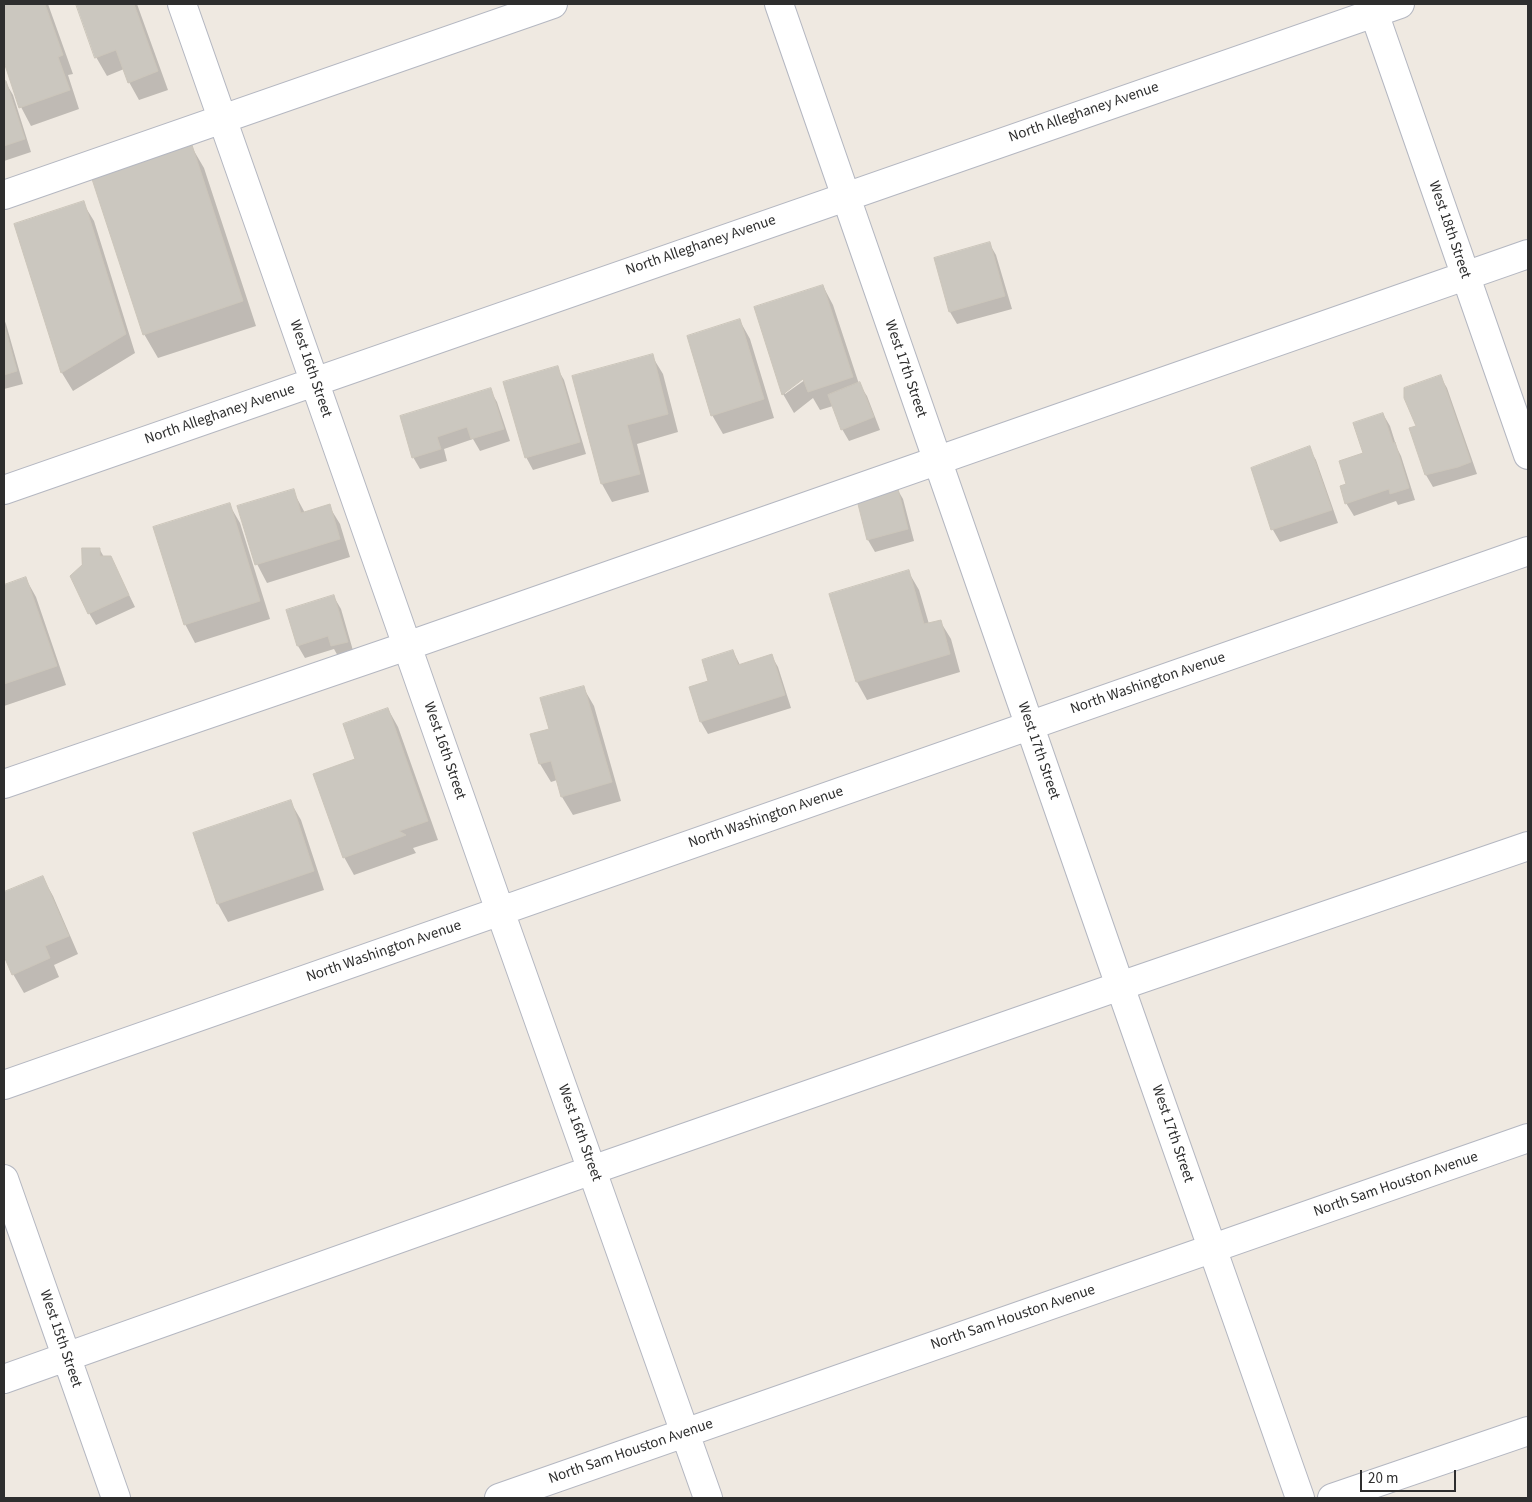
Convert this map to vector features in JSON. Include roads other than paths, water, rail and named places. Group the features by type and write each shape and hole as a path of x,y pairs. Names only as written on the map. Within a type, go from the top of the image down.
{"street":[{"name":"West 16th Street","path":"182,4 708,1498"},
{"path":"4,195 553,4"},
{"name":"West 17th Street","path":"779,4 1300,1498"},
{"name":"North Alleghaney Avenue","path":"4,490 845,196 1372,8 1400,4"},
{"name":"West 18th Street","path":"1372,8 1528,456"},
{"path":"4,784 407,646 1528,254"},
{"name":"North Washington Avenue","path":"4,1084 1528,551"},
{"path":"4,1379 592,1170 1528,846"},
{"name":"North Sam Houston Avenue","path":"499,1498 1528,1138"},
{"name":"West 15th Street","path":"4,1179 116,1498"},
{"path":"1332,1498 1528,1431"}]}
